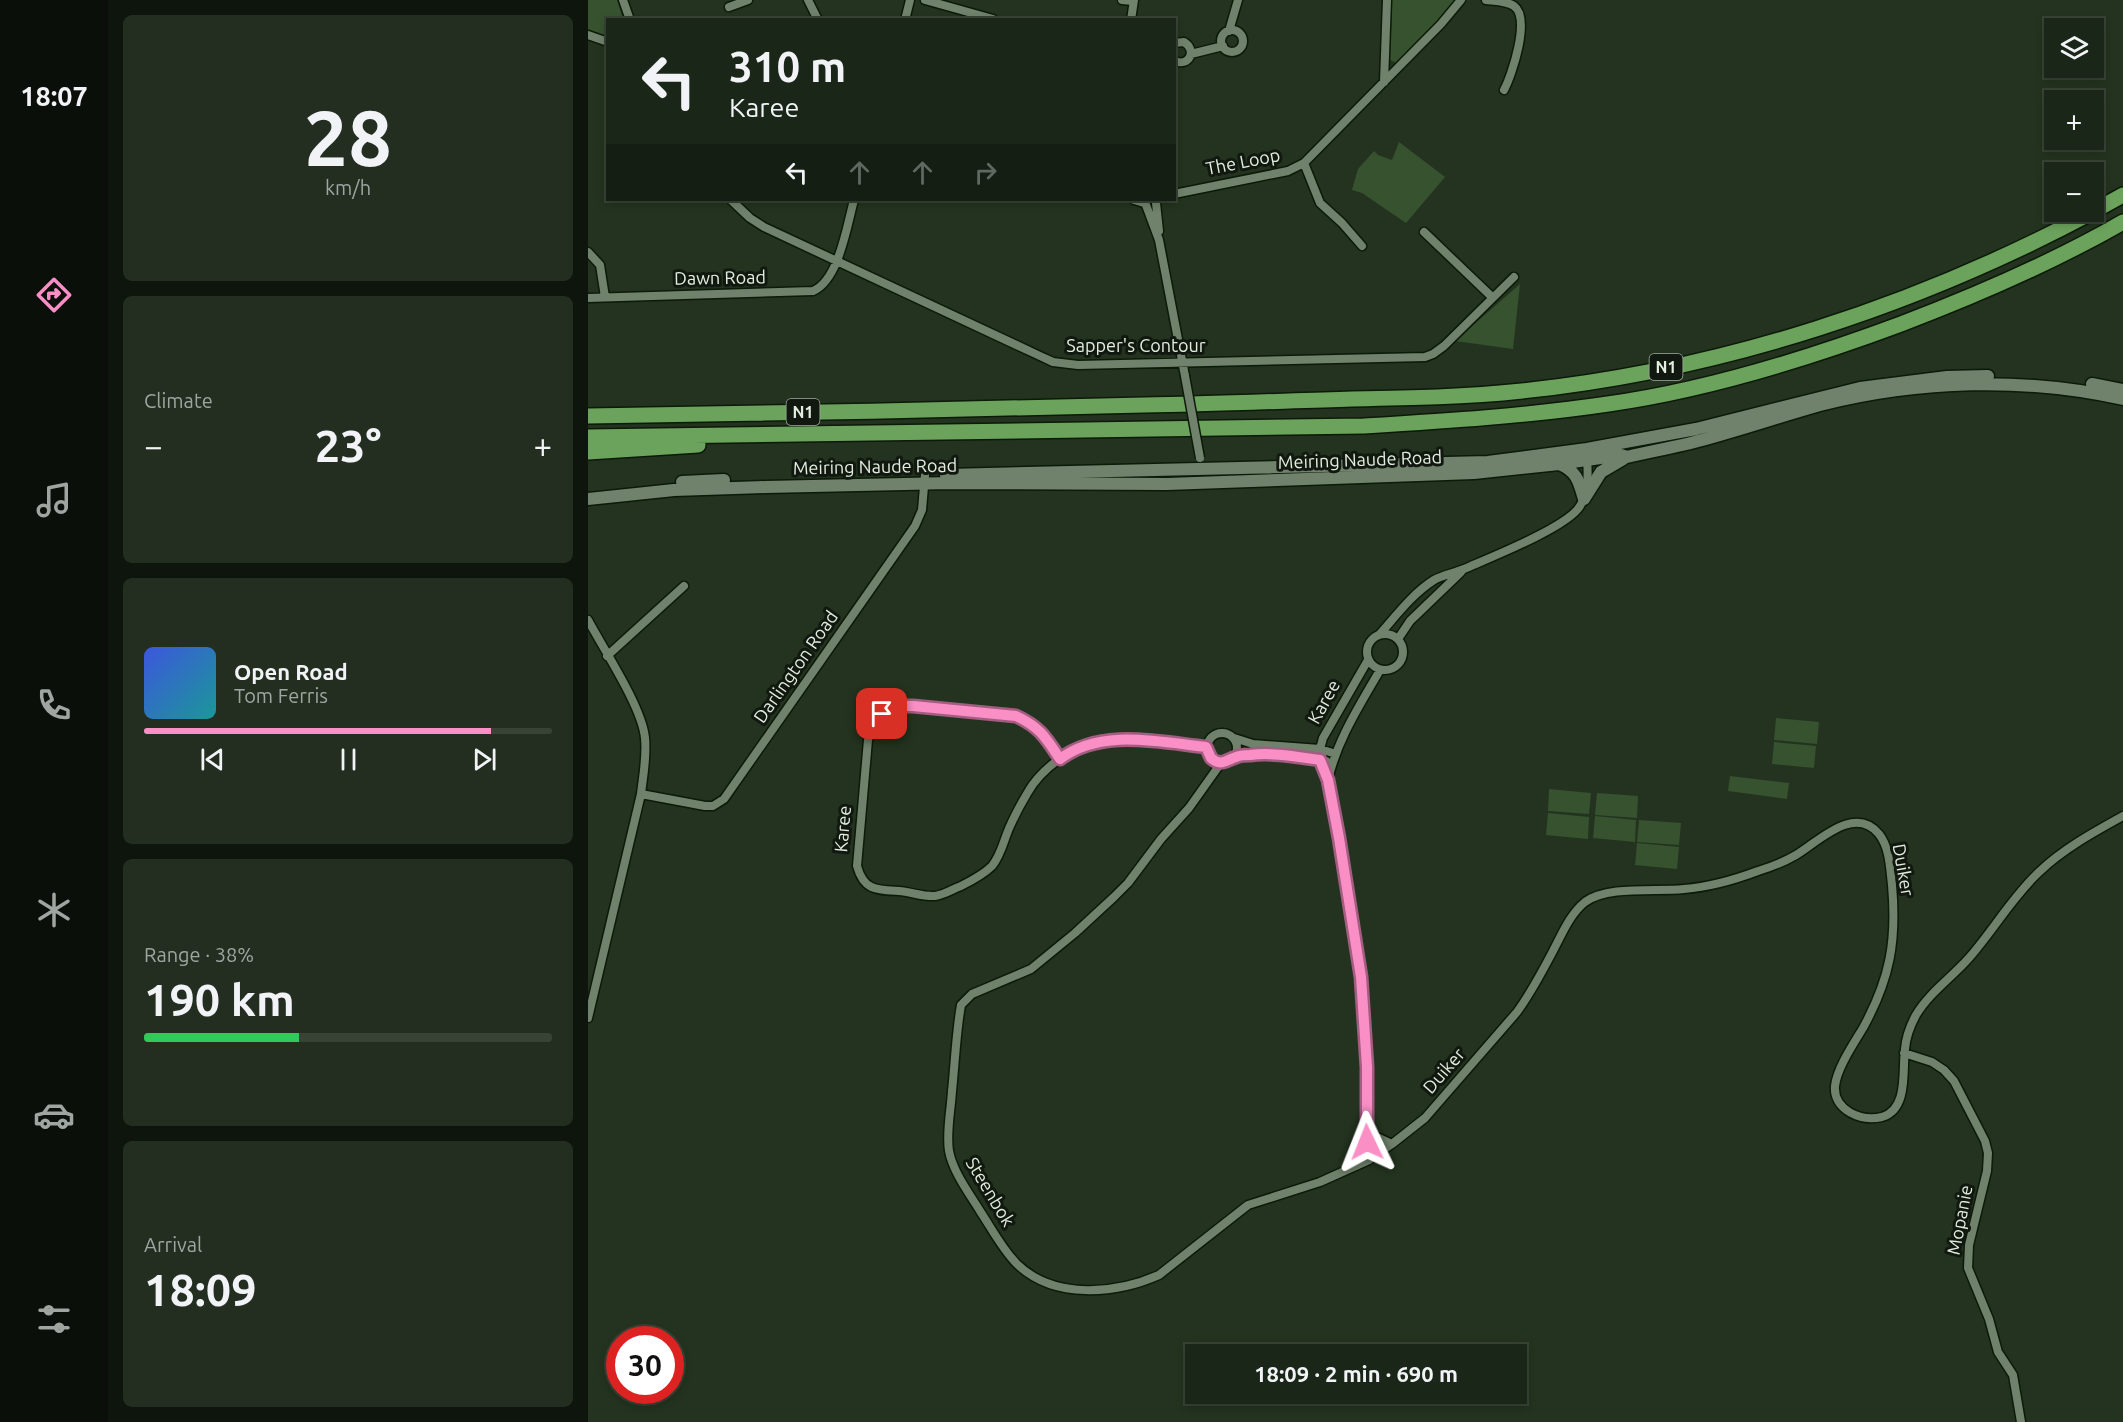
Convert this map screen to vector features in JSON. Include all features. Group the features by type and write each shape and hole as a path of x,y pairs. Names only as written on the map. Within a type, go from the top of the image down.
{"highway":[{"name":"N1","path":"2104,205 2123,195"},
{"name":"N1","path":"588,416 1170,405 1464,396 1525,390 1618,377 1710,358 1820,328 1954,278 2074,222"},
{"name":"N1","path":"588,437 1364,426 1492,417 1610,404 1745,375 1827,351 1974,296 2029,272 2123,222"},
{"path":"588,452 877,434"}],"street":[{"path":"623,0 629,18"},
{"path":"729,7 748,0"},
{"path":"808,0 817,18"},
{"path":"906,18 910,0"},
{"path":"925,0 989,18"},
{"path":"1122,0 1133,0 1131,18"},
{"path":"1232,31 1238,0"},
{"path":"1222,44 1224,35 1232,31 1244,0"},
{"path":"1384,82 1387,0"},
{"name":"The Loop","path":"1177,192 1284,172 1304,163 1451,14 1461,0"},
{"path":"1486,0 1512,4 1520,17 1516,61 1504,90"},
{"path":"1222,44 1231,52 1241,48 1243,38 1232,31"},
{"path":"588,35 606,41"},
{"path":"1176,43 1184,42 1191,51"},
{"path":"1191,51 1222,44"},
{"path":"1176,62 1186,62 1191,51"},
{"path":"1304,163 1320,203 1362,246"},
{"name":"Sapper's Contour","path":"732,201 743,212 764,226 836,261 1053,362 1078,365 1425,357 1444,346 1514,277"},
{"name":"Dawn Road","path":"588,298 809,292 818,289 826,282 836,261 854,201"},
{"path":"1144,202 1152,206 1158,201"},
{"path":"1158,201 1159,240 1203,483"},
{"path":"1144,202 1159,240"},
{"path":"1425,232 1492,297"},
{"path":"588,252 600,265 605,297"},
{"name":"Meiring Naude Road","path":"588,492 699,481 925,479 1203,483 1474,473 1559,464 1849,390 1912,380 1947,377 2031,377 2123,390"},
{"name":"Meiring Naude Road","path":"588,499 690,489 1200,464 1488,462 1587,455 1627,457 1700,441 1821,405 1905,390 1944,386 2024,384 2070,388 2123,399"},
{"path":"1584,499 1587,455"},
{"path":"1379,635 1389,634 1398,639 1403,646 1404,654 1401,662 1392,670 1380,670 1373,666 1368,660 1367,648 1413,598 1434,580 1464,569 1564,522 1575,513 1601,472 1627,457"},
{"path":"1559,464 1567,467 1576,475 1584,499"},
{"name":"Darlington Road","path":"641,794 705,806 713,806 724,799 915,526 921,510 925,479"},
{"path":"1398,639 1423,606 1464,569"},
{"path":"607,656 684,586"},
{"path":"1413,598 1423,606"},
{"path":"588,620 642,725 646,758 641,794 588,1018"},
{"name":"Karee","path":"1234,738 1253,744 1320,749 1328,729 1368,660"},
{"name":"Karee","path":"1328,780 1334,758 1380,670"},
{"name":"Karee","path":"1060,759 1043,732 1016,716 913,706 901,706 882,714 873,725 868,740 857,866 860,876 872,888 935,896 971,881 991,867 1002,850 1010,825 1029,790 1044,772 1072,750 1107,741 1130,740 1206,747"},
{"path":"1207,783 1211,758 1206,747 1216,733 1227,733 1234,738 1237,747 1234,757"},
{"path":"1320,749 1334,758"},
{"path":"1320,749 1320,760 1328,780 1361,977 1367,1067 1366,1124 1369,1160"},
{"path":"1211,758 1221,763 1228,762 1234,757 1253,754 1320,760 1334,758"},
{"path":"1207,783 1221,763"},
{"name":"Steenbok","path":"1207,783 1128,883 1075,933 1030,969 972,994 964,1000 960,1010 951,1106 949,1149 952,1161 969,1193 1018,1265 1044,1281 1066,1288 1111,1290 1159,1275 1248,1205 1320,1182 1369,1160"},
{"name":"Duiker","path":"1369,1160 1425,1118 1517,1012 1574,913 1588,900 1598,895 1615,892 1696,888 1743,877 1792,857 1826,833 1848,824 1863,824 1880,835 1887,851 1894,928 1889,965 1880,994 1837,1079 1835,1093 1841,1106 1853,1114 1864,1117 1882,1117 1892,1111 1900,1097 1904,1053 1910,1028 1925,1002 1982,943 2034,877 2059,855 2123,816"},
{"name":"Mopanie","path":"1904,1053 1932,1062 1944,1070 1954,1081 1985,1141 1988,1154 1987,1171 1969,1245 1968,1268 1989,1318 1998,1352 2013,1376 2021,1422"},
{"path":"1366,1124 1375,1136 1392,1144"}],"green space":[{"path":"588,0 617,0 623,18 606,18 606,38 588,30"},
{"path":"1392,0 1458,0 1397,63 1390,60"},
{"path":"1399,142 1445,177 1406,223 1362,193 1352,190 1358,169 1374,151 1392,160"},
{"path":"1520,284 1513,349 1455,341"},
{"path":"1776,718 1819,722 1817,744 1774,740"},
{"path":"1774,742 1816,746 1814,768 1772,764"},
{"path":"1730,776 1789,783 1787,799 1728,791"},
{"path":"1549,789 1591,793 1589,814 1548,811"},
{"path":"1597,793 1638,796 1637,818 1595,815"},
{"path":"1548,813 1589,817 1588,839 1546,835"},
{"path":"1595,816 1636,820 1635,842 1593,838"},
{"path":"1639,820 1681,823 1679,845 1637,842"},
{"path":"1637,843 1679,847 1677,869 1635,865"}],"route":[{"path":"882,714 901,706 913,706 1016,716 1043,732 1060,759 1072,750 1086,745 1130,740 1206,747 1208,755 1214,761 1221,763 1228,762 1234,757 1253,754 1320,760 1328,780 1339,838 1361,977 1367,1067 1367,1142"}]}
